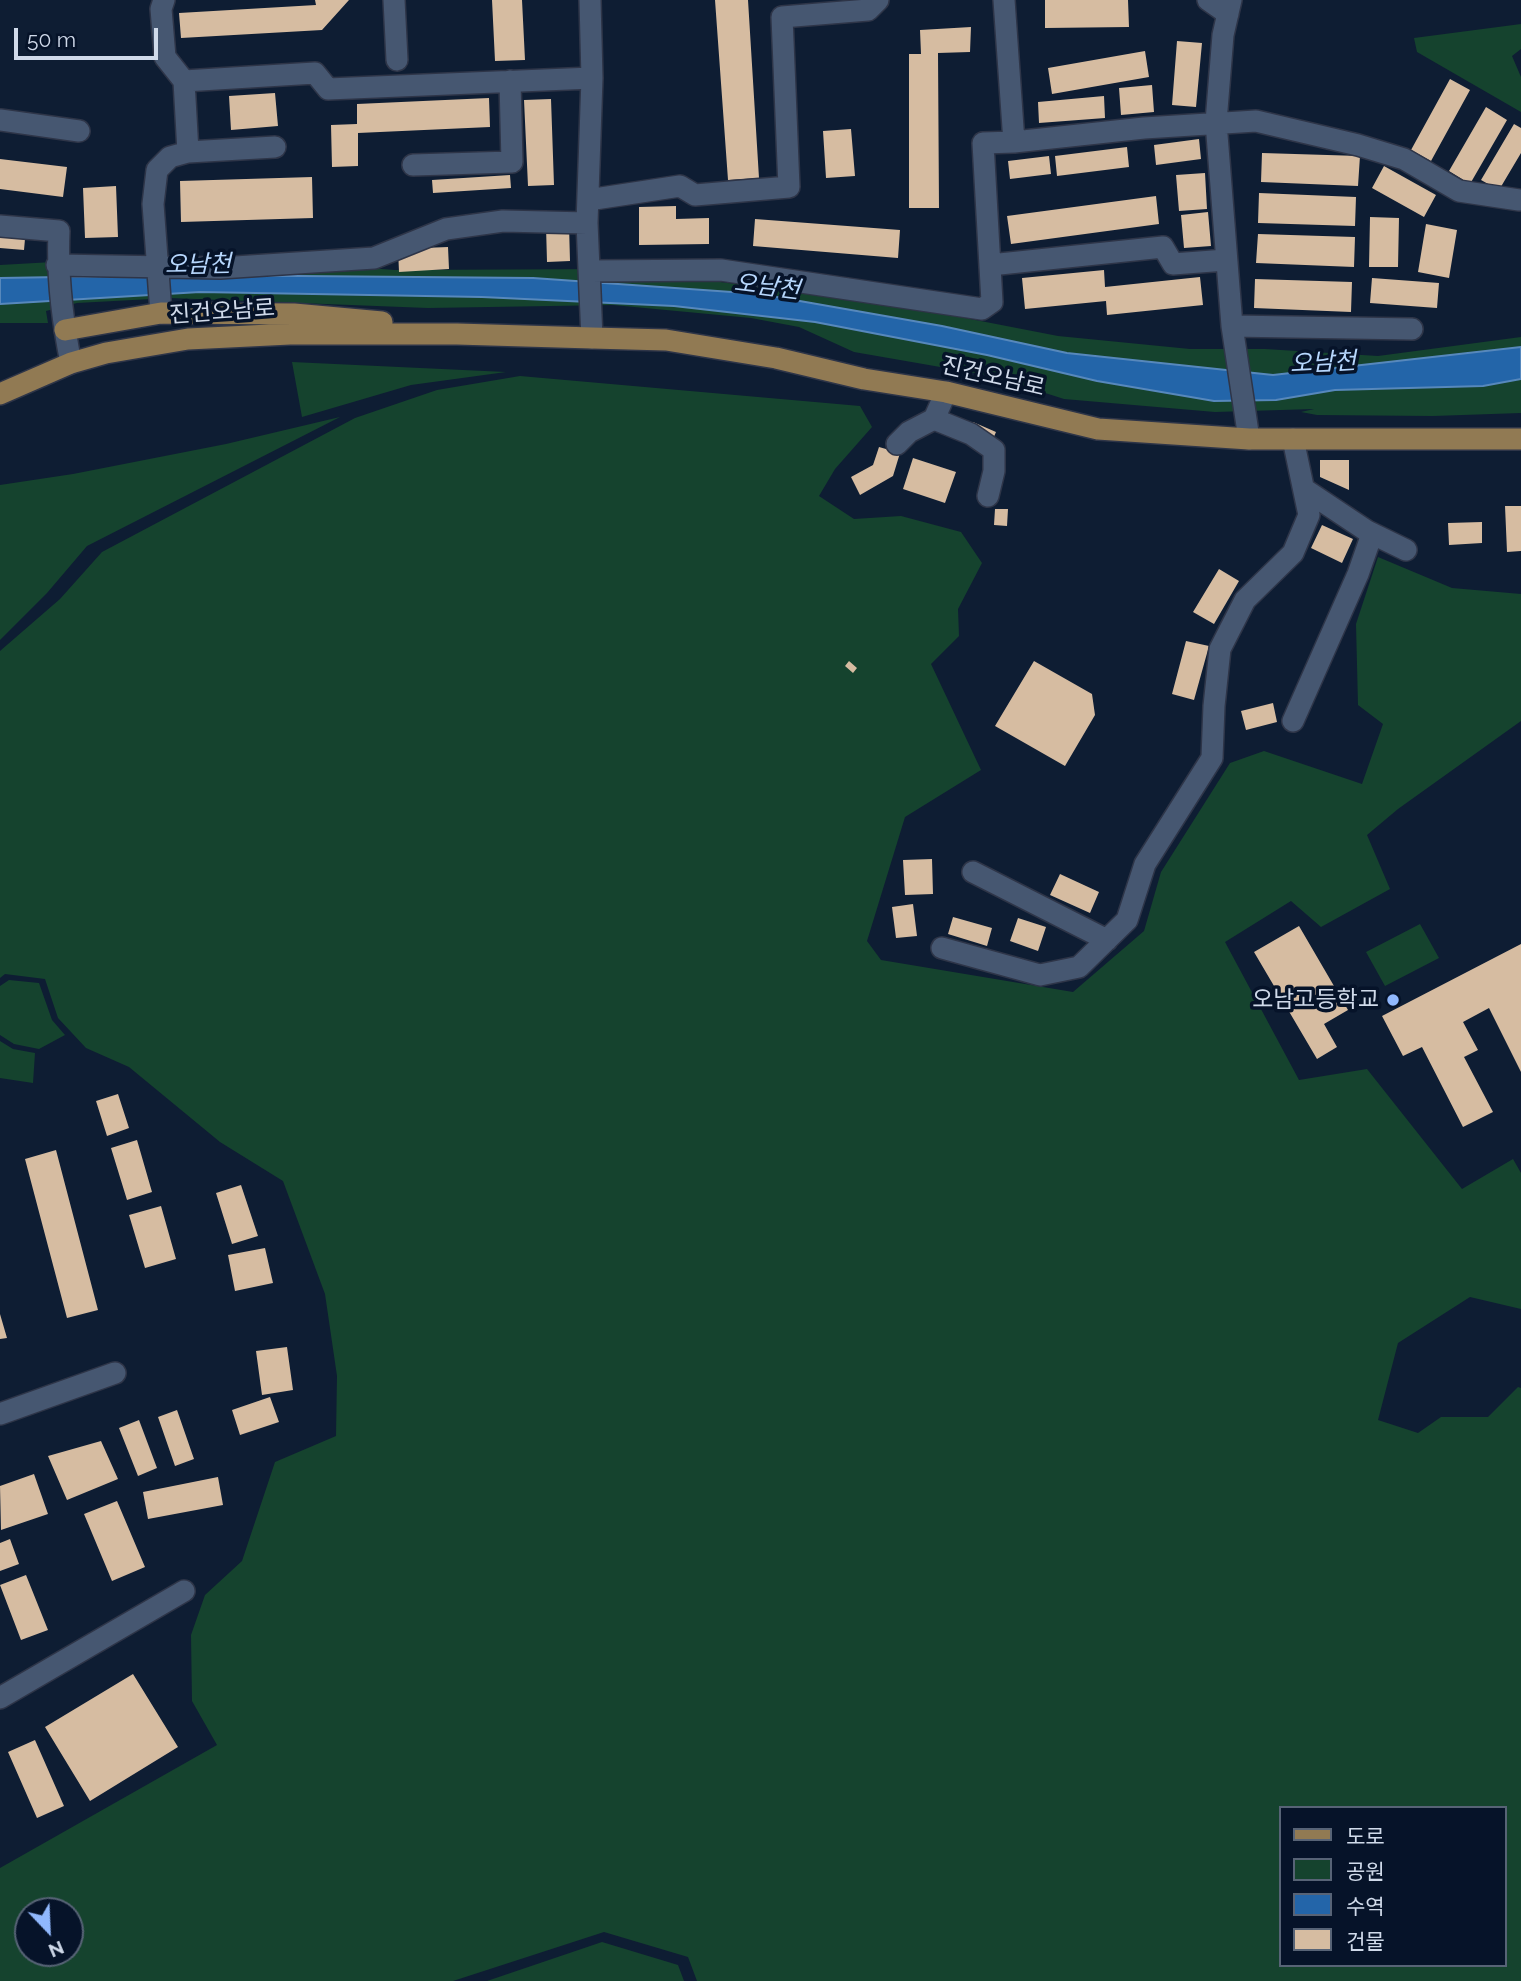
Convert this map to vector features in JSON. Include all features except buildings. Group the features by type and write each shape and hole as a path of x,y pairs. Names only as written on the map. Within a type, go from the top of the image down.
{"main road":[{"name":"진건오남로","path":"64,326 160,311 294,314 388,322 457,334"},
{"name":"진건오남로","path":"0,394 71,363 106,353 188,339 290,334 457,334 592,330 776,358 864,379 946,392 1098,429 1249,439 1521,439"}],"street":[{"path":"164,0 161,9 164,57 184,81 188,152"},
{"path":"394,0 397,60"},
{"path":"590,0 592,78 587,223 592,330"},
{"path":"588,200 680,186 695,195 789,187 782,17 868,10 878,0"},
{"path":"1004,0 1014,142"},
{"path":"1208,0 1229,7 1223,35 1216,122 1232,326 1249,439"},
{"path":"184,81 315,73 328,89 592,78"},
{"path":"413,165 512,162 510,81"},
{"path":"0,120 79,131"},
{"path":"590,275 721,270 982,309 992,302 983,143 1216,122 1256,121 1358,145 1404,159 1459,191 1519,200"},
{"path":"160,311 153,204 157,170 170,157 188,152 275,147"},
{"path":"57,265 220,268 374,258 446,229 503,221 587,223"},
{"path":"0,226 59,231 57,265 71,363"},
{"path":"990,265 1163,247 1173,264 1227,260"},
{"path":"1232,326 1412,329"},
{"path":"897,444 909,432 934,419 946,392"},
{"path":"934,419 971,435 994,450 994,471 988,496"},
{"path":"942,948 1040,975 1079,967 1127,920 1145,864 1212,758 1220,649 1245,600 1293,553 1309,515 1293,439"},
{"path":"1304,489 1372,534 1406,550"},
{"path":"1293,721 1358,574 1372,534"},
{"path":"973,872 1107,940"},
{"path":"0,1414 115,1373"},
{"path":"0,1698 184,1591"}],"green space":[{"path":"1521,24 1521,49 1512,56 1521,77 1521,112 1417,52 1414,38"},
{"path":"257,260 395,270 618,269 893,304 1058,336 1190,349 1265,349 1378,356 1521,337 1521,413 1433,416 1317,415 1301,412 1314,409 1215,412 1064,399 992,376 854,352 799,327 751,318 613,305 428,308 170,298 77,303 46,311 48,323 0,323 0,265"},
{"path":"292,362 506,372 411,385 302,417"},
{"path":"520,376 860,406 872,427 835,469 819,496 854,519 901,516 961,532 982,563 958,609 959,636 931,664 981,770 905,817 867,941 881,960 1073,992 1144,931 1161,872 1230,763 1264,751 1362,784 1383,724 1358,705 1356,624 1378,557 1452,588 1521,594 1521,721 1398,809 1367,835 1390,889 1321,927 1291,901 1225,942 1299,1080 1367,1069 1462,1189 1513,1159 1521,1173 1521,1309 1470,1297 1398,1343 1378,1420 1418,1433 1441,1417 1488,1417 1518,1387 1521,1388 1521,1981 697,1981 688,1957 604,1932 453,1981 0,1981 0,1868 217,1745 192,1701 191,1635 205,1595 242,1561 275,1462 336,1436 337,1376 325,1294 283,1181 220,1142 129,1067 86,1048 58,1018 45,979 5,974 0,978 0,651 60,599 102,552 355,418 437,390"},
{"path":"340,417 87,546 47,593 0,640 0,485 73,474 226,444"},
{"path":"1420,924 1439,958 1385,986 1366,952"},
{"path":"9,980 39,983 52,1020 65,1035 39,1049 14,1044 0,1035 0,986"},
{"path":"0,1041 13,1049 35,1053 33,1083 0,1078"},
{"path":"602,1942 678,1965 684,1981 487,1981"}],"water":[{"path":"183,275 533,278 760,294 942,326 1067,353 1273,375 1521,347 1521,379 1483,386 1335,390 1276,400 1214,401 1097,381 987,355 815,322 674,306 482,297 200,292 0,304 0,278"}],"place":[{"name":"오남고등학교","path":"1393,1000"}],"water label":[{"name":"오남천","path":"198,265"},
{"name":"오남천","path":"767,287"},
{"name":"오남천","path":"1323,363"}]}
